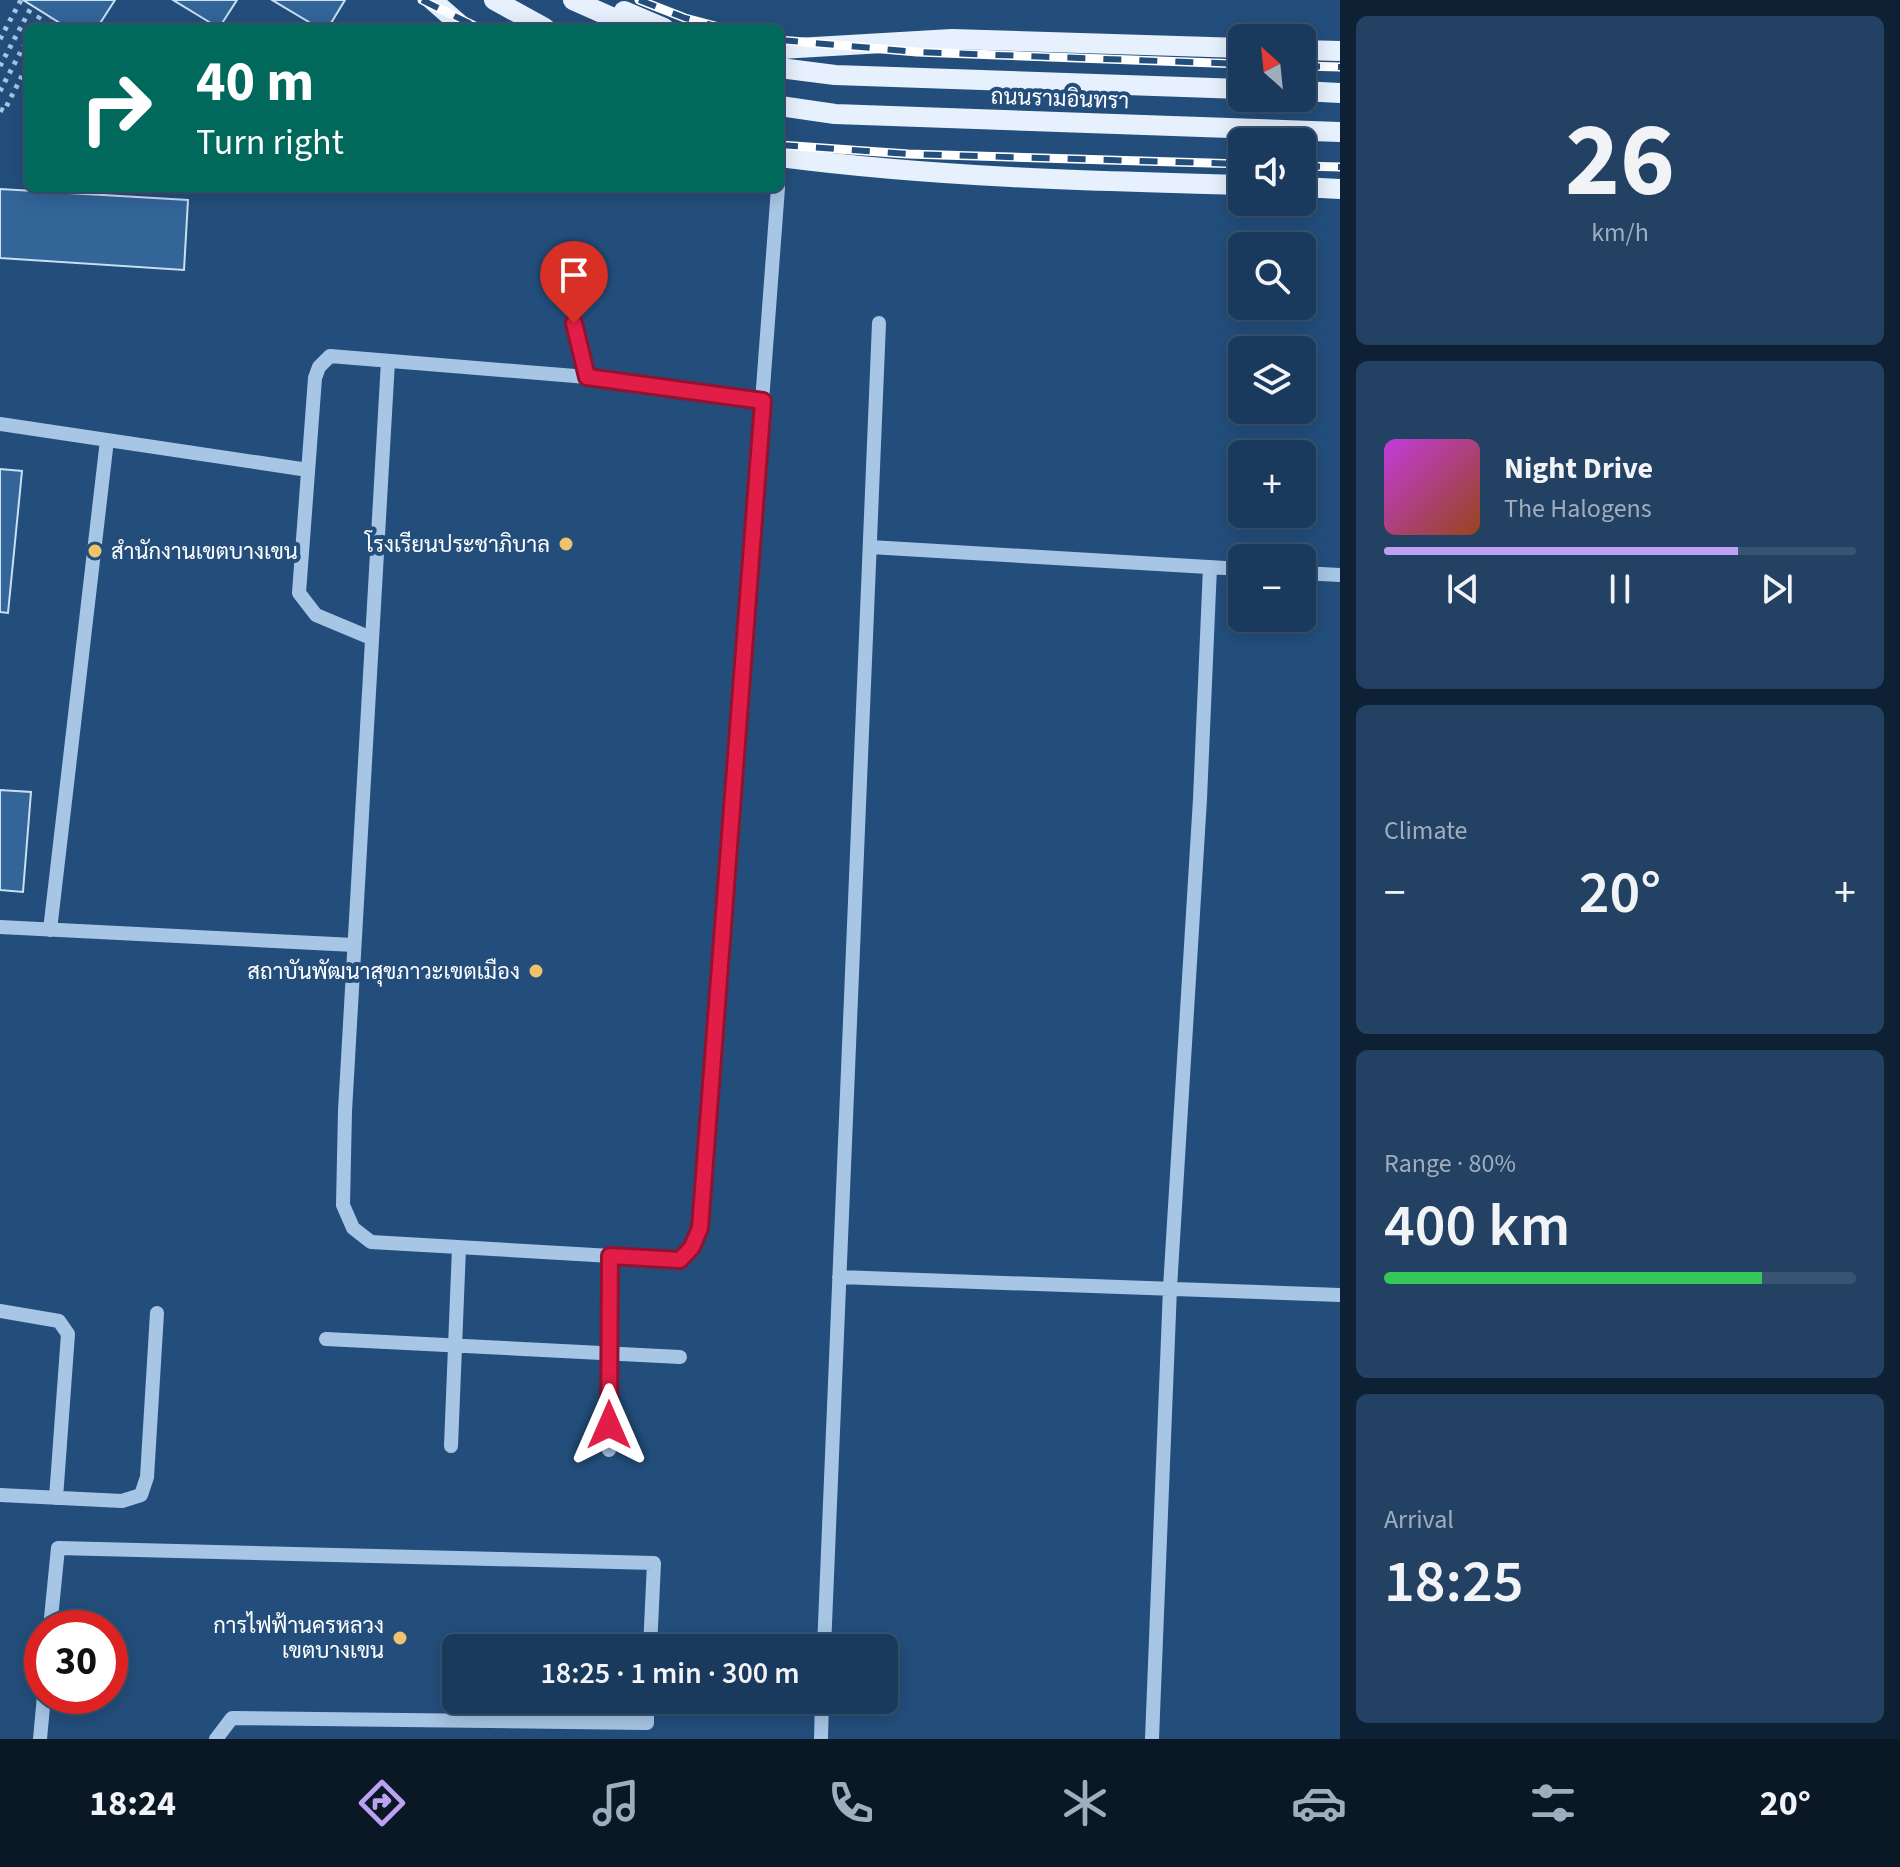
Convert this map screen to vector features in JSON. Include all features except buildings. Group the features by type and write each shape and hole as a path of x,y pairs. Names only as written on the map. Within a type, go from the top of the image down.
{"main road":[{"path":"494,0 538,24"},
{"path":"573,0 627,24"},
{"path":"603,0 655,24"},
{"path":"440,4 460,24"},
{"path":"784,49 952,39 1228,48"},
{"path":"1316,50 1340,51"},
{"name":"ถนนรามอินทรา","path":"784,69 835,75 1228,88"},
{"path":"1316,92 1340,93"},
{"name":"ถนนรามอินทรา","path":"784,107 835,114 1340,132"},
{"path":"784,157 999,178 1228,185"},
{"path":"1316,188 1340,189"}],"street":[{"path":"388,361 345,1111 343,1205 353,1228 371,1242 680,1260 692,1247 700,1228 778,192"},
{"path":"574,323 587,377"},
{"path":"825,1634 879,323"},
{"path":"371,638 316,615 299,593 315,378 319,367 330,356 587,377 763,401"},
{"path":"0,424 308,470"},
{"path":"50,930 107,440"},
{"path":"870,547 1228,568"},
{"path":"1152,1739 1170,1288 1200,799 1210,567"},
{"path":"1316,574 1340,575"},
{"path":"0,927 354,945"},
{"path":"451,1446 459,1248"},
{"path":"609,1450 610,1256"},
{"path":"839,1277 1340,1295"},
{"path":"0,1311 59,1321 68,1334 56,1498"},
{"path":"0,1495 122,1501 141,1495 147,1477 157,1313"},
{"path":"326,1339 680,1357"},
{"path":"52,1610 58,1548 654,1563 651,1634"},
{"path":"40,1739 42,1714"},
{"path":"216,1739 232,1718 647,1723 647,1714"},
{"path":"821,1739 822,1714"}],"path":[{"path":"0,39 21,0"},
{"path":"0,66 32,6"},
{"path":"35,24 42,12"},
{"path":"49,24 52,18"},
{"path":"0,91 24,46"},
{"path":"0,109 4,111 24,72"}],"railway":[{"path":"422,0 471,24"},
{"path":"639,0 708,24"},
{"path":"784,40 917,52 1228,63"},
{"path":"1316,66 1340,67"},
{"path":"784,145 908,154 1228,164"},
{"path":"1316,166 1340,167"}],"place":[{"name":"โรงเรียนประชาภิบาล","path":"566,544"},
{"name":"สำนักงานเขตบางเขน","path":"95,551"},
{"name":"สถาบันพัฒนาสุขภาวะเขตเมือง","path":"536,971"},
{"name":"การไฟฟ้านครหลวง เขตบางเขน","path":"400,1638"}],"route":[{"path":"574,323 587,377 763,401 700,1228 692,1247 680,1260 610,1256 609,1425"}]}
